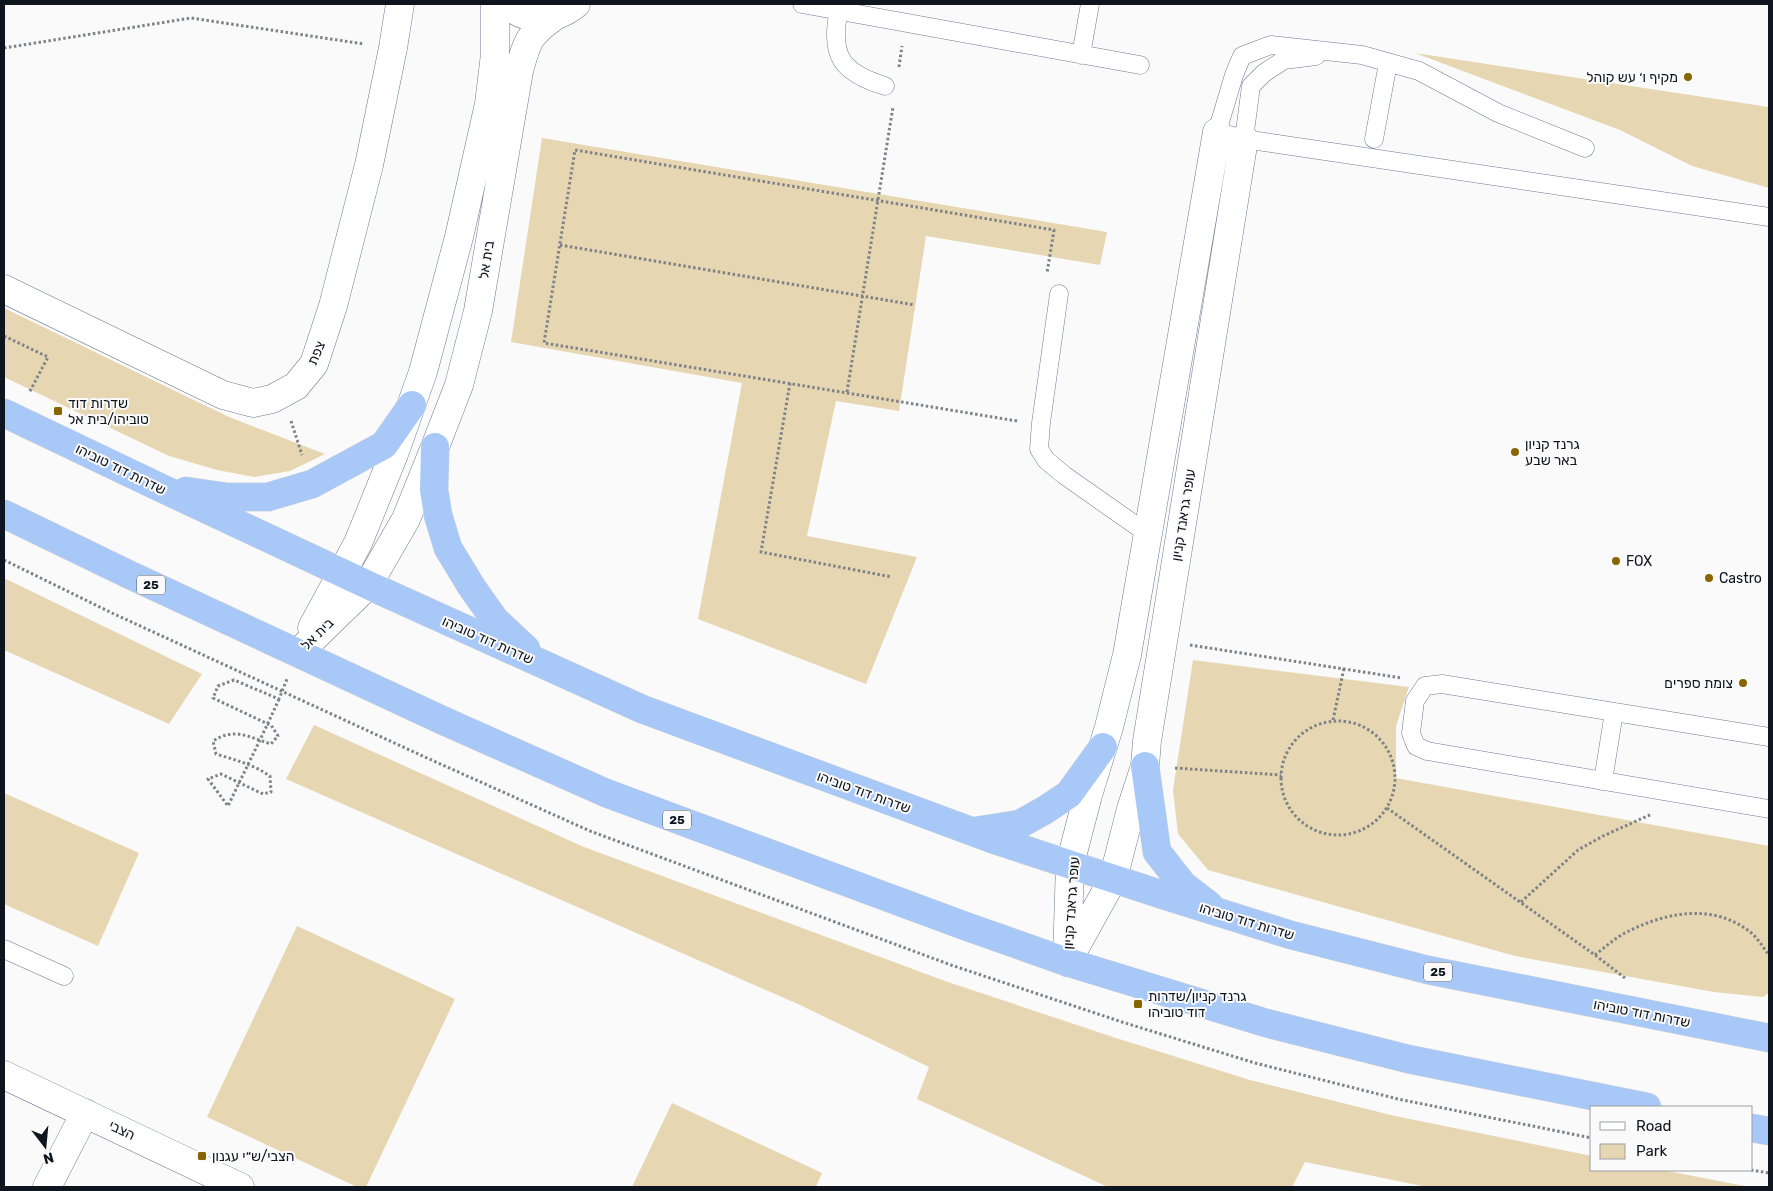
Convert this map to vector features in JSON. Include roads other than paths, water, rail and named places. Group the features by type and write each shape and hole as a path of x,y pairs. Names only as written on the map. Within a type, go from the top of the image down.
{"highway":[{"path":"159,488 227,497 268,497 312,484 384,444 412,405"},
{"name":"שדרות דוד טוביהו","path":"10,416 159,488 368,585 642,709 972,831 1220,914 1291,935 1428,970 1769,1038"},
{"path":"436,446 434,490 438,515 448,548 471,586 495,620 544,665"},
{"name":"25","path":"4,514 298,653 606,793 829,877 1067,962 1266,1023 1408,1059 1642,1106"},
{"path":"972,831 1020,824 1045,810 1068,794 1103,747"},
{"path":"1144,766 1157,852 1184,885 1220,914"},
{"path":"1753,1128 1769,1131"}],"street":[{"name":"צפת","path":"4,290 223,395 253,403 272,400 296,386 314,364 333,306 369,165 400,4"},
{"name":"בית אל","path":"298,653 343,573 394,454 423,372 459,237 489,104 495,54 495,4"},
{"path":"506,4 516,12 531,17 547,17 565,10"},
{"name":"בית אל","path":"298,653 368,585 406,519 436,446 458,385 478,311 519,71 526,43 538,28 565,10"},
{"name":"עופר גראנד קניון","path":"1067,962 1070,864 1127,655 1217,132"},
{"name":"עופר גראנד קניון","path":"1067,962 1113,879 1144,766 1244,139"},
{"name":"הצבי","path":"4,1074 240,1187"},
{"path":"47,1187 85,1112"}],"lane":[{"path":"802,4 1140,65"},
{"path":"1082,55 1090,4"},
{"path":"839,10 836,37 840,57 851,71 858,76 885,86"},
{"path":"1585,148 1498,113 1419,72 1362,55 1271,45 1242,56 1234,75 1217,132 1244,139 1769,217"},
{"path":"1244,139 1251,86 1264,73 1284,60 1344,53"},
{"path":"1374,140 1388,63"},
{"path":"1059,294 1039,449 1046,460 1064,475 1148,534"},
{"path":"1769,737 1442,684 1425,686 1414,701 1411,733 1416,746 1428,751 1769,809"},
{"path":"1603,781 1614,712"},
{"path":"4,949 64,976"},
{"path":"1730,1030 1756,1029 1769,1024"}],"place":[{"name":"מקיף ו׳ עש קוהל","path":"1688,77"},
{"name":"שדרות דוד טוביהו/בית אל","path":"58,411"},
{"name":"גרנד קניון באר שבע","path":"1515,452"},
{"name":"FOX","path":"1616,561"},
{"name":"Castro","path":"1709,578"},
{"name":"צומת ספרים","path":"1743,683"},
{"name":"גרנד קניון/שדרות דוד טוביהו","path":"1138,1004"},
{"name":"הצבי/ש״י עגנון","path":"202,1156"}]}
